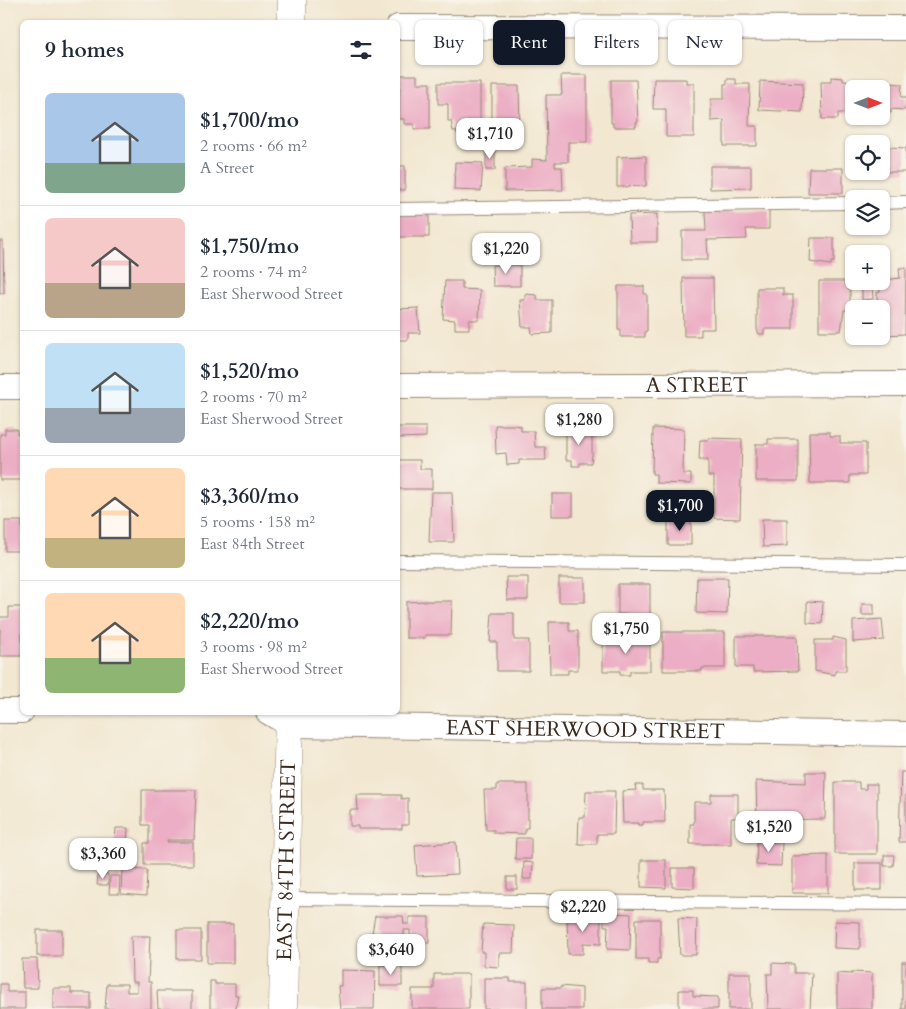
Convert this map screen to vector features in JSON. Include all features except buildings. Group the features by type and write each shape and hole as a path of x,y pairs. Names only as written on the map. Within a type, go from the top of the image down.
{"street":[{"path":"292,0 292,20"},
{"path":"400,27 906,28"},
{"name":"A STREET","path":"400,386 906,384"},
{"path":"0,387 20,387"},
{"path":"0,711 20,710"},
{"name":"EAST SHERWOOD STREET","path":"282,717 906,734"},
{"name":"EAST 84TH STREET","path":"282,717 283,1009"}],"lane":[{"path":"890,202 906,202"},
{"path":"400,210 845,203"},
{"path":"400,561 906,565"},
{"path":"284,899 906,904"}]}
